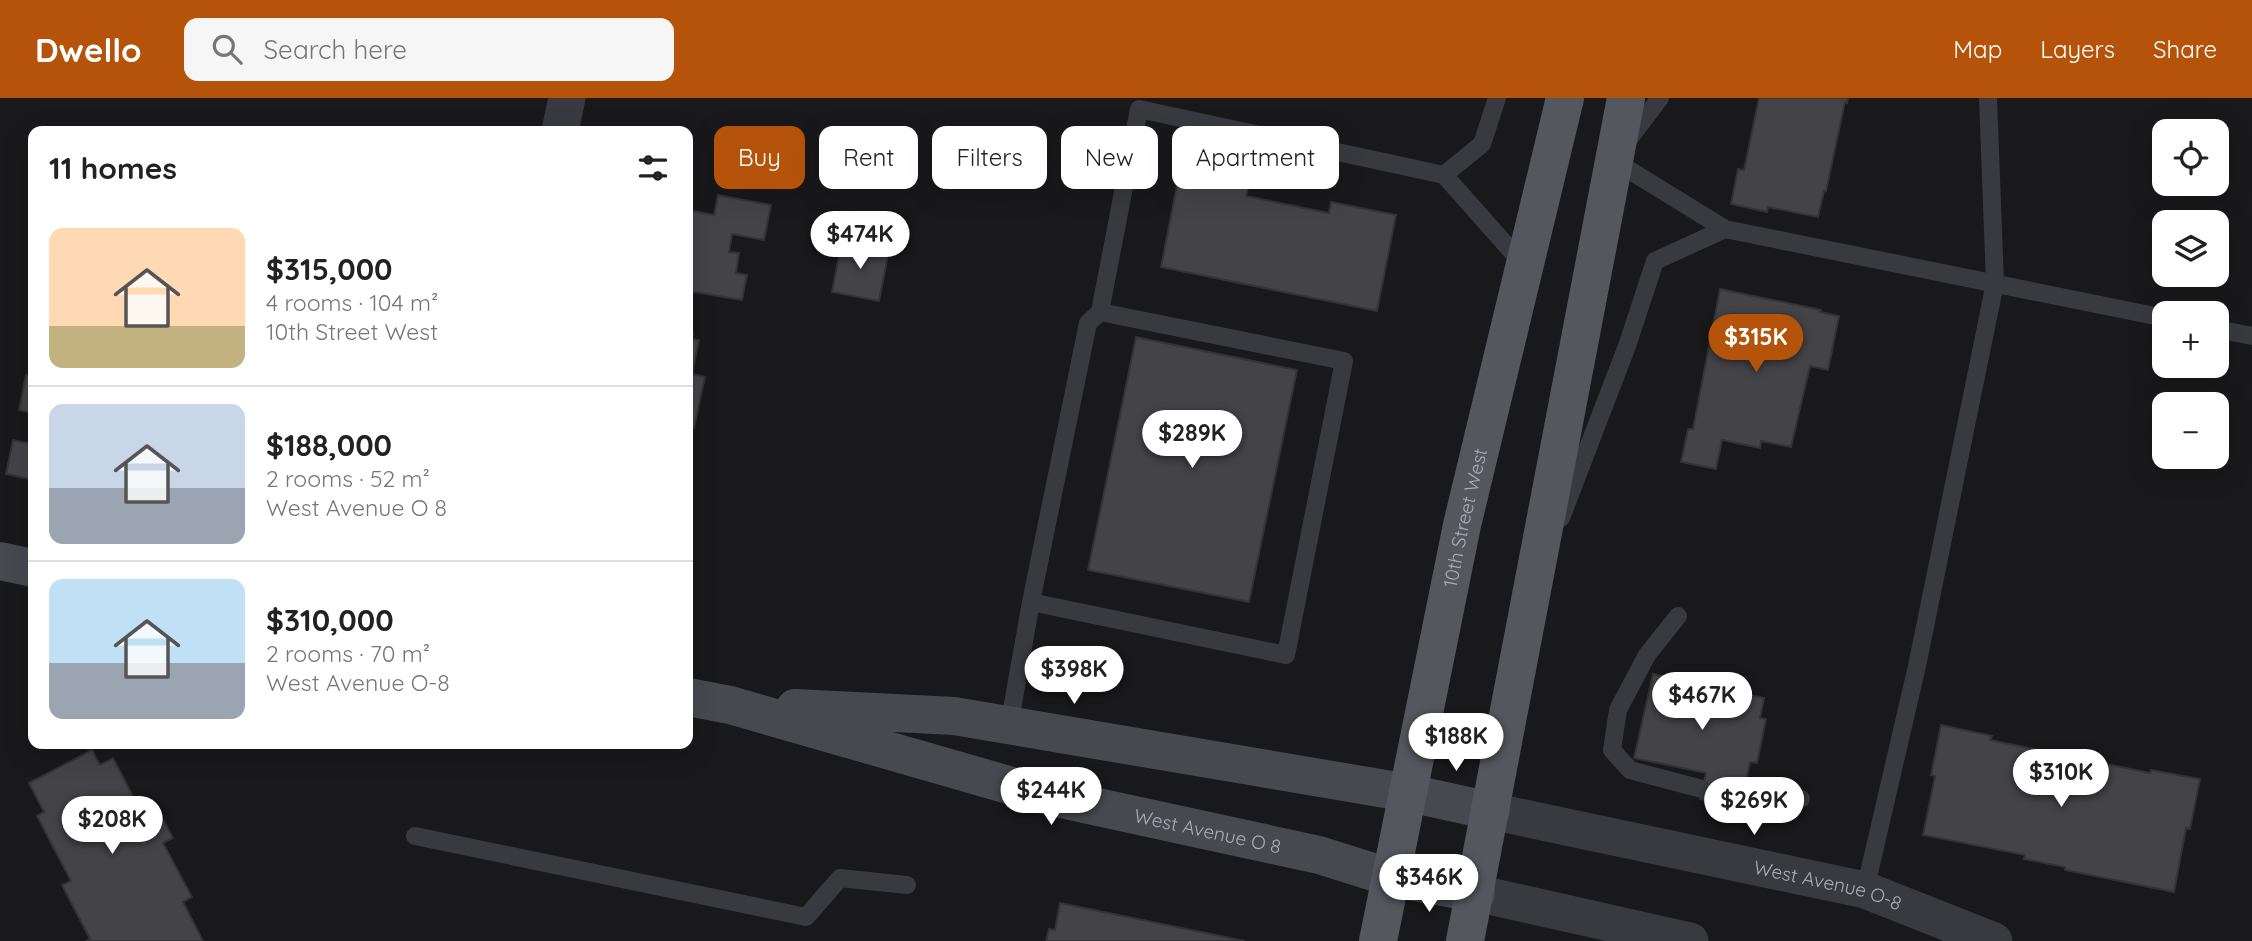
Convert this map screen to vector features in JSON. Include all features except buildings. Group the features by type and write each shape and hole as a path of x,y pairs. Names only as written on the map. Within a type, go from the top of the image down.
{"main road":[{"name":"10th Street West","path":"1378,941 1462,525 1565,98"},
{"path":"1465,941 1626,98"}],"street":[{"path":"561,126 567,98"},
{"path":"0,561 28,567"},
{"name":"West Avenue O 8","path":"693,698 730,705 1047,796 1319,855 1392,877 1690,941"},
{"name":"West Avenue O 8","path":"730,705 954,716 1409,793 1491,811"},
{"name":"West Avenue O-8","path":"1491,811 1865,890 1994,941"}],"lane":[{"path":"1444,175 1482,144 1497,98"},
{"path":"1660,98 1613,160 1725,229 2152,315"},
{"path":"1865,890 1917,666 1995,283 1988,98"},
{"path":"1009,726 1031,602 1088,323 1100,312 1139,109 1444,175 1525,266"},
{"path":"1530,600 1626,346 1655,261 1725,229"},
{"path":"1031,602 1286,655 1344,362 1100,312"},
{"path":"2229,331 2252,336"},
{"path":"1678,615 1647,654 1618,710 1612,750 1630,770 1702,789"},
{"path":"1725,793 1801,799"},
{"path":"415,836 806,917 840,878 907,885"}]}
